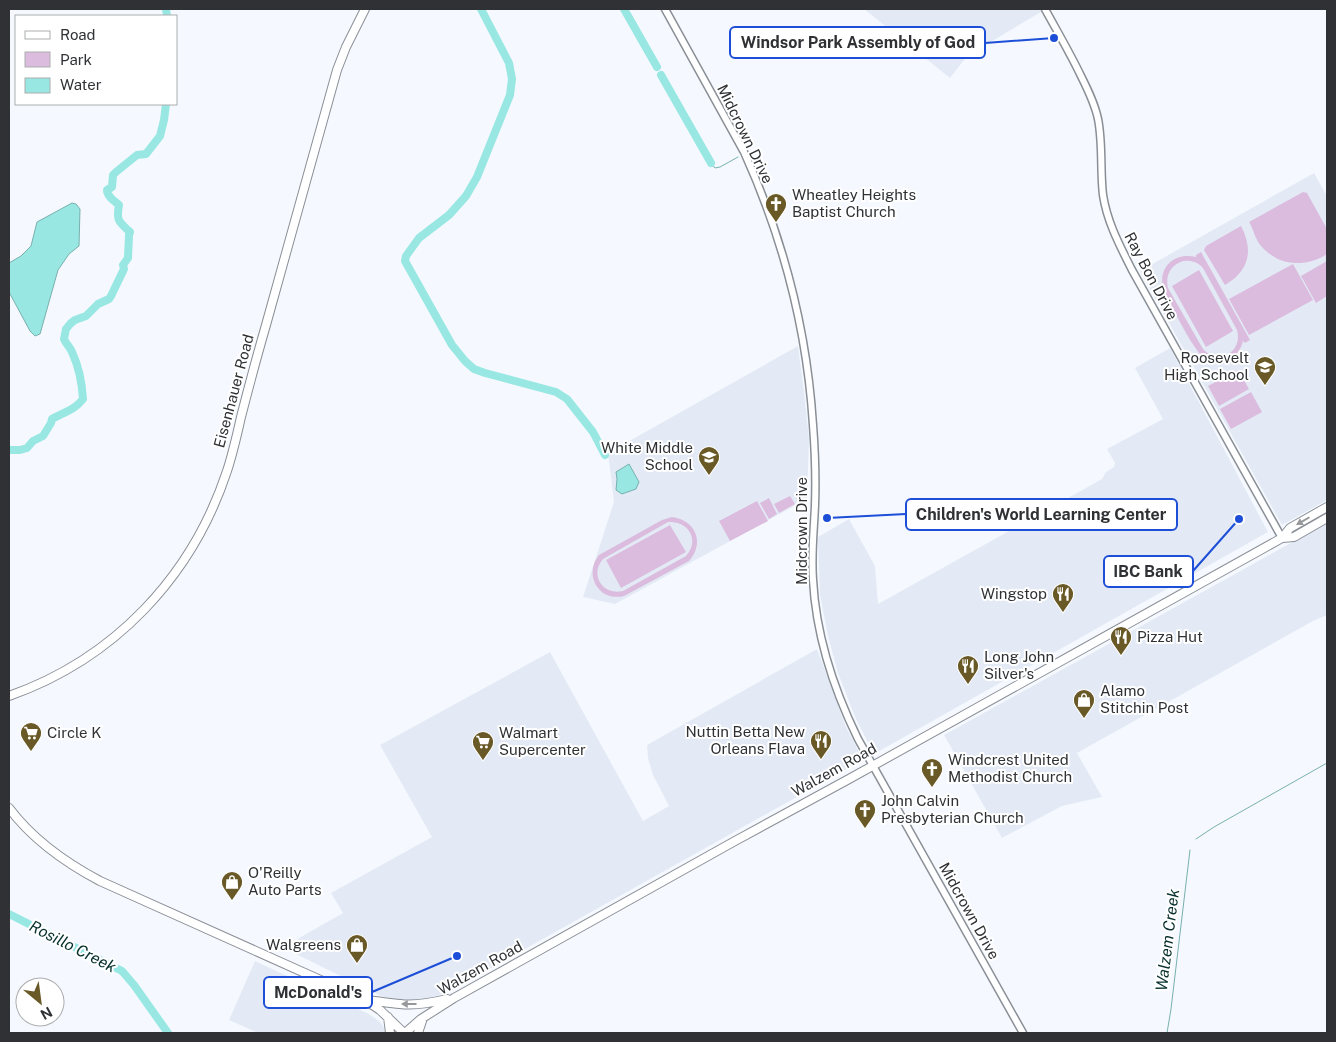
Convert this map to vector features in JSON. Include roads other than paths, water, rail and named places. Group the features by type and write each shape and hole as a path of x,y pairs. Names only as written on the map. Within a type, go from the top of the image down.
{"main road":[{"name":"Eisenhauer Road","path":"9,696 39,685 72,667 101,647 135,619 155,598 170,581 192,549 207,520 227,472 336,70 365,9"},
{"name":"Walzem Road","path":"9,808 41,842 79,870 364,1000 404,1033 423,1017 454,998 735,840 1282,538 1290,528 1327,507"},
{"name":"Walzem Road","path":"1282,538 1294,537 1327,518"},
{"path":"364,1000 414,1005 454,998"},
{"path":"418,1033 423,1017"},
{"path":"388,1018 390,1033"}],"street":[{"name":"Midcrown Drive","path":"665,9 744,152 754,174 779,242 794,296 811,398 815,465 815,504 812,534 813,580 817,613 836,687 846,714 873,765 1023,1033"},
{"name":"Ray Bon Drive","path":"1045,9 1073,58 1089,90 1095,108 1101,149 1103,195 1115,238 1282,538"}],"water":[{"path":"72,203 76,204 80,209 79,246 69,254 58,270 40,334 35,336 30,331 9,292 9,263 21,256 31,246 37,222"},
{"path":"629,464 639,482 636,489 622,494 616,490 616,472"}],"waterway":[{"name":"Rosillo Creek","path":"166,9 167,15"},
{"path":"481,9 509,63 512,79 510,95 477,177 466,196 449,215 419,238 406,256 405,261 452,345 465,361 474,369 556,392 567,399 593,432 605,455"},
{"path":"624,9 657,67"},
{"path":"661,75 711,163"},
{"name":"Rosillo Creek","path":"9,450 27,448 33,441 43,436 52,419 72,409 83,399 77,363 64,339 66,329 75,320 86,316 98,304 109,299 124,269 123,265 128,258 130,232 119,221 119,205 109,196 107,190 112,187 113,175 137,155 146,154 160,136 166,105"},
{"path":"711,163 715,168 720,167 738,157"},
{"name":"Walzem Creek","path":"1196,839 1327,763"},
{"name":"Walzem Creek","path":"1167,1033 1190,850"},
{"name":"Rosillo Creek","path":"9,914 122,971 168,1033"}],"place":[{"name":"Windsor Park Assembly of God","path":"1054,38"},
{"name":"Wheatley Heights Baptist Church","path":"776,223"},
{"name":"Roosevelt High School","path":"1265,386"},
{"name":"White Middle School","path":"709,476"},
{"name":"Children's World Learning Center","path":"827,518"},
{"name":"IBC Bank","path":"1239,519"},
{"name":"Wingstop","path":"1063,613"},
{"name":"Pizza Hut","path":"1121,656"},
{"name":"Long John Silver's","path":"968,685"},
{"name":"Alamo Stitchin Post","path":"1084,719"},
{"name":"Circle K","path":"31,752"},
{"name":"Nuttin Betta New Orleans Flava","path":"821,760"},
{"name":"Walmart Supercenter","path":"483,761"},
{"name":"Windcrest United Methodist Church","path":"932,788"},
{"name":"John Calvin Presbyterian Church","path":"865,829"},
{"name":"O'Reilly Auto Parts","path":"232,901"},
{"name":"McDonald's","path":"457,956"},
{"name":"Walgreens","path":"357,964"}]}
